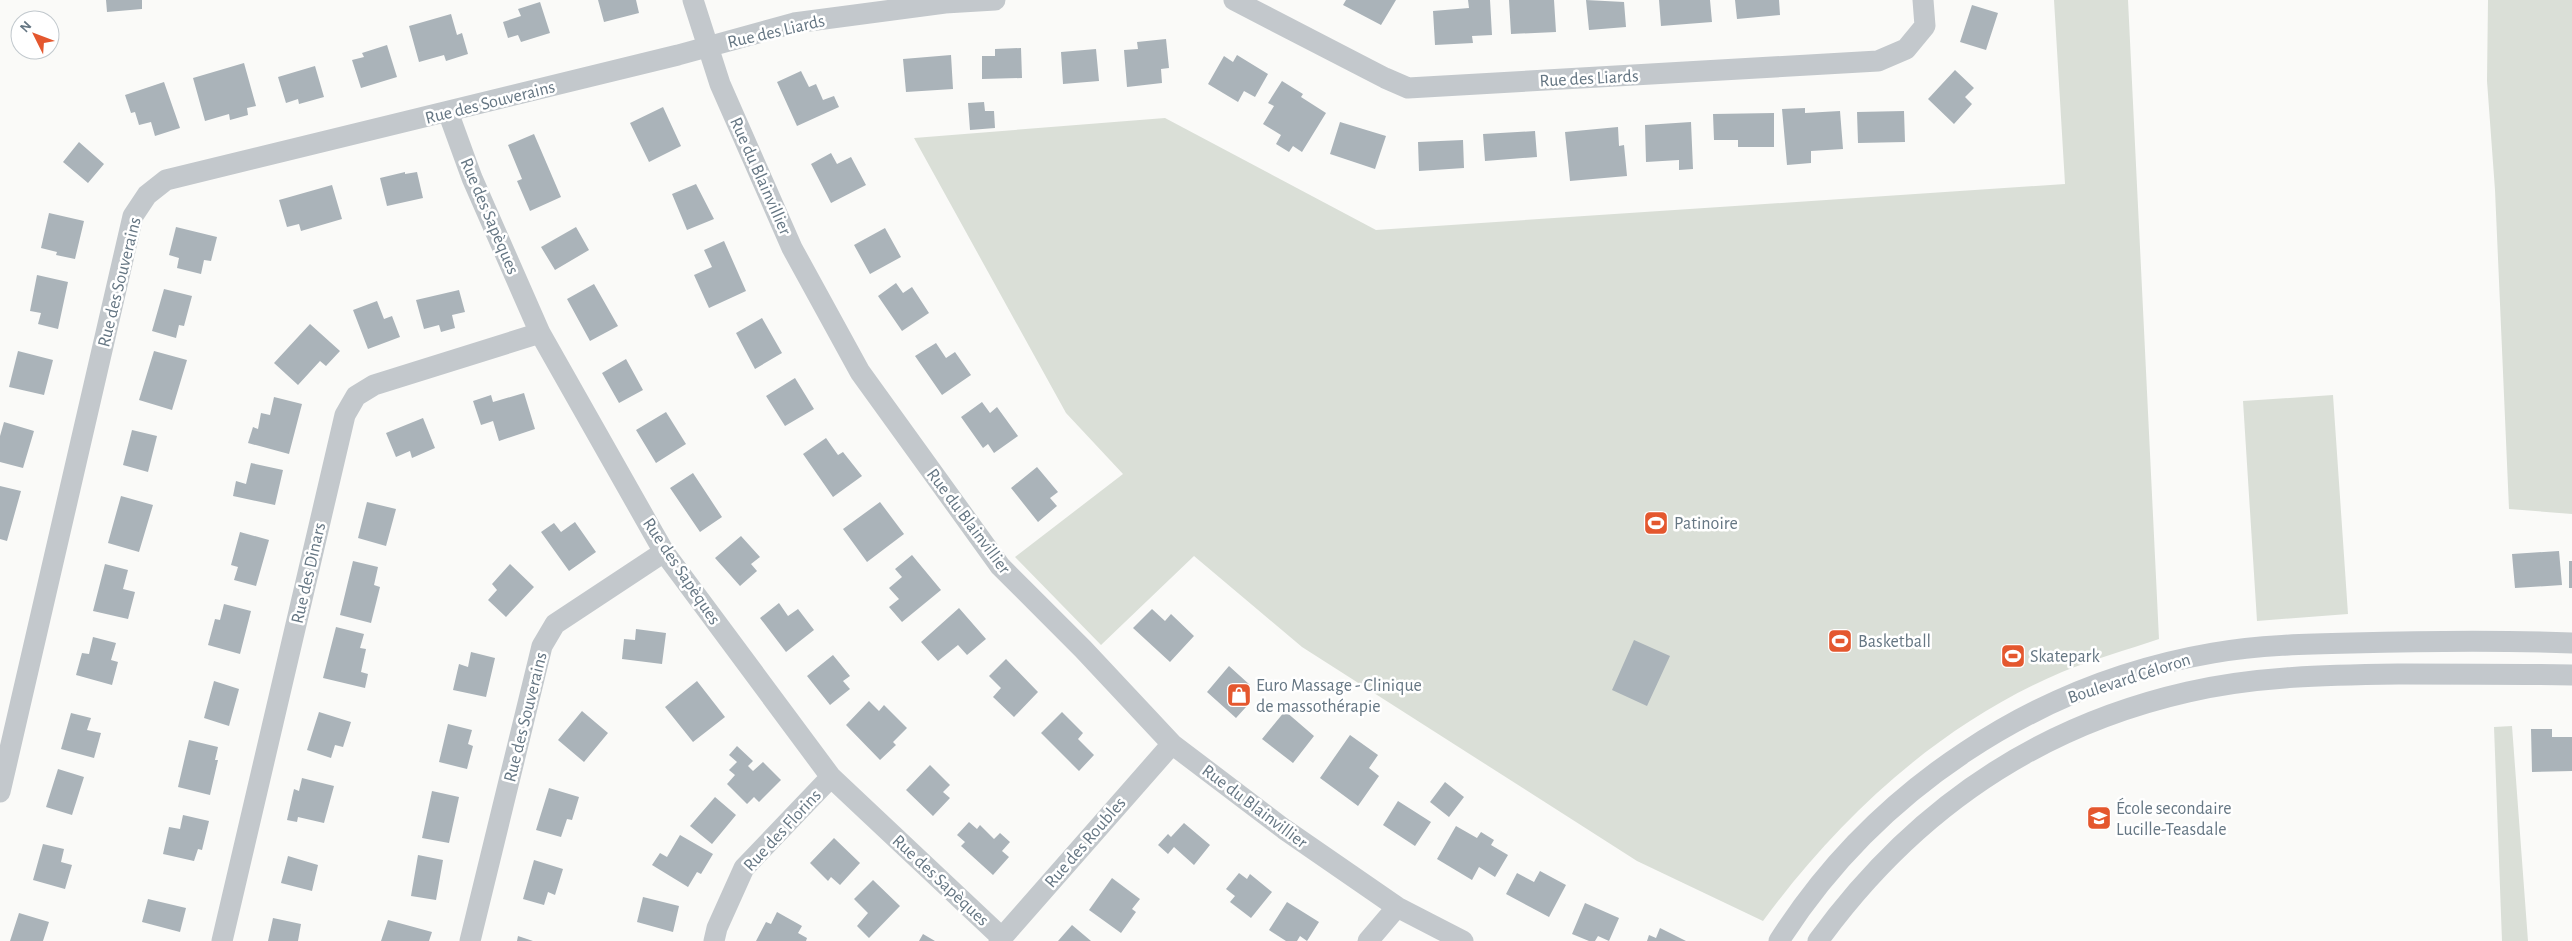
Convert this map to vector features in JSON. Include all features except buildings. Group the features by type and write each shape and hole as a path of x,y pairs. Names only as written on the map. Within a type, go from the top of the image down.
{"street":[{"name":"Rue du Blainvillier","path":"692,0 720,84 792,248 860,372 1000,566 1083,649 1172,744 1284,829 1396,907 1463,941"},
{"name":"Rue des Liards","path":"707,47 794,23 945,1 995,0"},
{"name":"Rue des Liards","path":"1234,0 1408,88 1878,61 1906,49 1925,26 1923,0"},
{"name":"Rue des Souverains","path":"0,792 133,216 148,195 166,180 707,47"},
{"name":"Rue des Sapèques","path":"448,112 472,178 540,333 664,552 832,777 1000,939"},
{"name":"Rue des Dinars","path":"222,941 345,415 356,396 374,385 540,333"},
{"name":"Rue des Souverains","path":"470,941 542,646 555,624 664,552"},
{"name":"Boulevard Céloron","path":"1779,941 1811,896 1846,854 1889,811 1922,783 1956,757 1998,730 2083,690 2141,669 2186,658 2254,647 2432,641 2572,643"},
{"name":"Boulevard Céloron","path":"1818,941 1848,901 1888,856 1950,801 1977,782 2030,751 2086,724 2122,710 2188,692 2262,680 2378,674 2572,675"},
{"name":"Rue des Roubles","path":"1000,939 1172,744"},
{"name":"Rue des Florins","path":"714,941 717,928 744,868 832,777"},
{"path":"1368,941 1396,907"}],"shaded area":[{"path":"2054,0 2128,0 2159,639 2062,672 2017,693 1975,718 1934,746 1896,776 1860,809 1825,845 1763,921 1637,861 1302,647 1194,556 1101,645 1015,557 1123,474 1066,413 914,138 1165,118 1376,230 2065,184"},
{"path":"2488,0 2572,0 2572,514 2509,509 2495,190 2487,81"},
{"path":"2333,395 2348,614 2257,621 2243,401"},
{"path":"2512,726 2528,941 2502,941 2494,727"}],"place":[{"name":"Patinoire","path":"1656,523"},
{"name":"Basketball","path":"1840,641"},
{"name":"Skatepark","path":"2013,656"},
{"name":"Euro Massage - Clinique de massothérapie","path":"1239,695"},
{"name":"École secondaire Lucille-Teasdale","path":"2099,818"}]}
